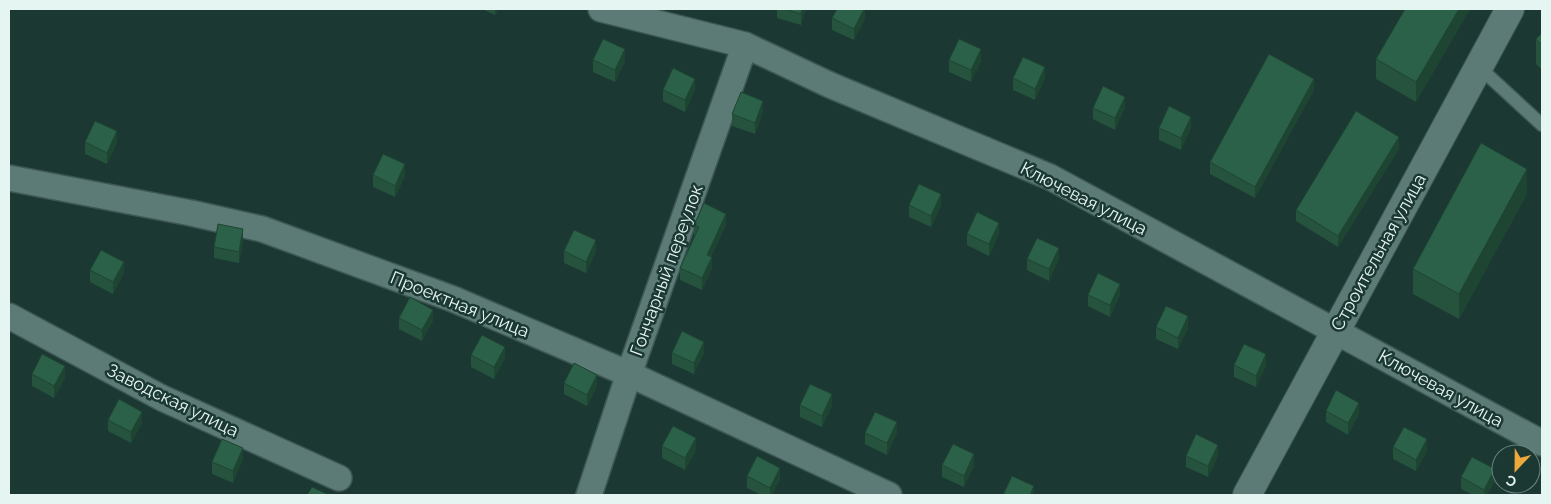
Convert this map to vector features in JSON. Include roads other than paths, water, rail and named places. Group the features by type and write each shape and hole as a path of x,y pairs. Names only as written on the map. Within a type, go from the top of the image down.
{"street":[{"name":"Ключевая улица","path":"601,9 746,45 830,85 1050,177 1542,444"},
{"name":"Строительная улица","path":"1247,495 1510,9"},
{"name":"Гончарный переулок","path":"589,495 629,374 746,45"},
{"name":"Проектная улица","path":"9,178 192,212 262,229 453,299 629,374 889,495"},
{"name":"Заводская улица","path":"9,316 162,398 339,478"}],"lane":[{"path":"1479,67 1542,125"}]}
